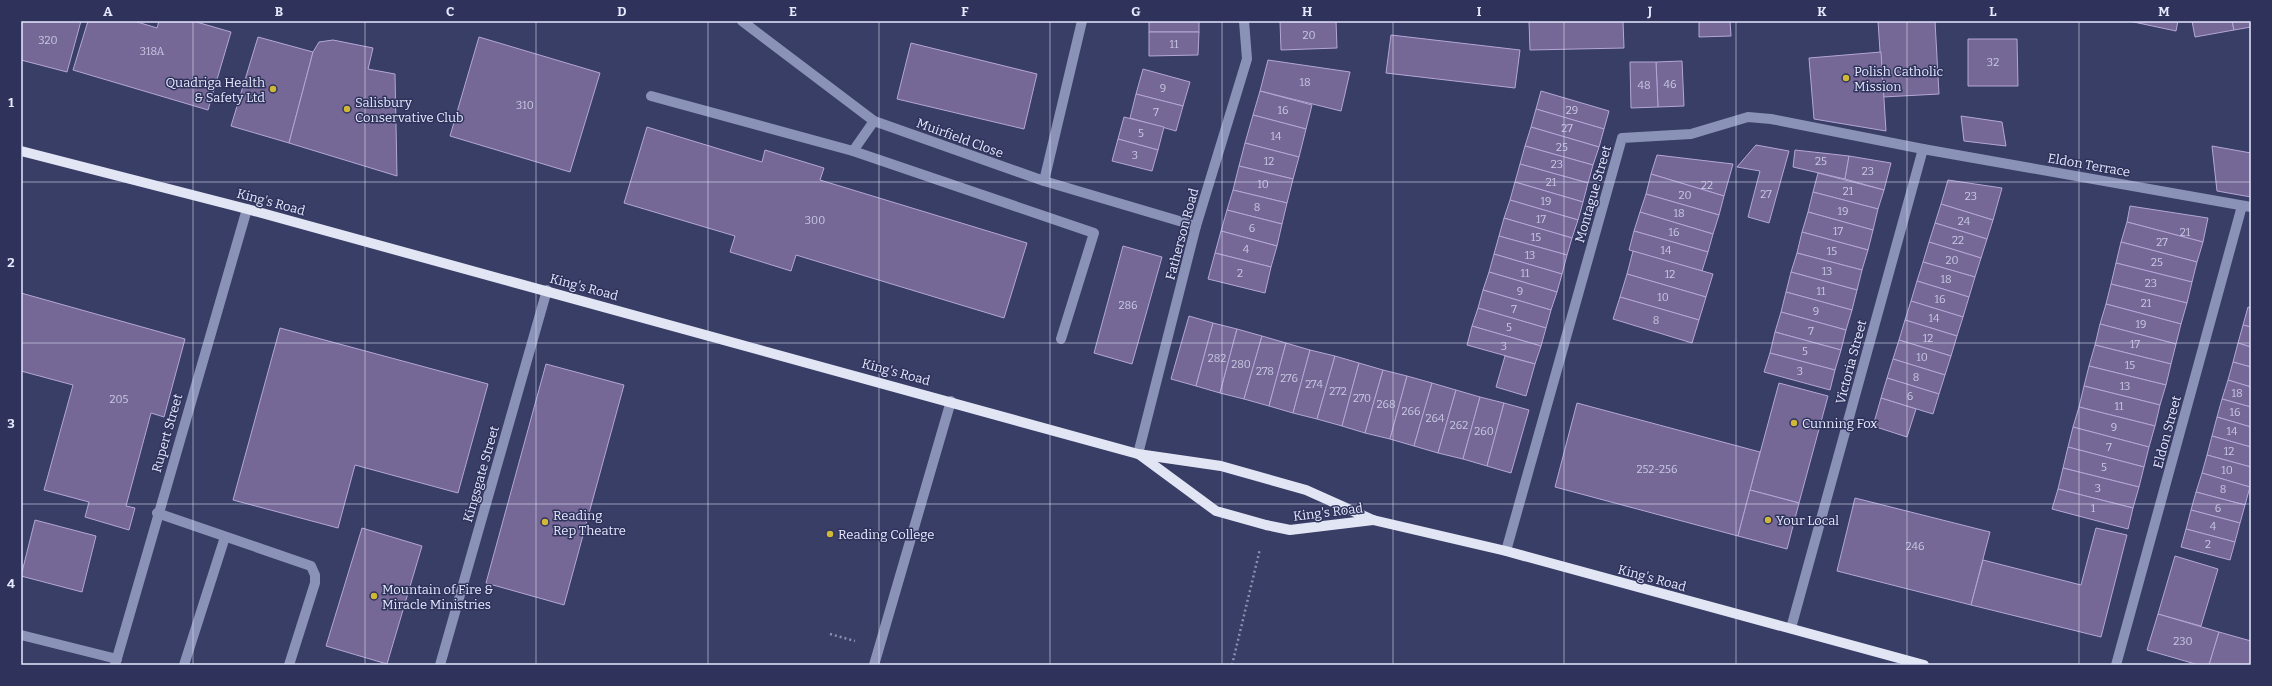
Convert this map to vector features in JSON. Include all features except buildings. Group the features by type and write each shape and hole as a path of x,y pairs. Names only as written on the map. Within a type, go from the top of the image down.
{"main road":[{"name":"King's Road","path":"21,151 247,209 546,290 1138,454 1234,470 1306,490 1373,520 1506,551 1924,665"},
{"name":"King's Road","path":"1138,454 1216,511 1290,530 1373,520"}],"street":[{"name":"Muirfield Close","path":"742,21 874,121 1044,181 1196,226"},
{"path":"1044,181 1082,21"},
{"name":"Fatherson Road","path":"1138,454 1196,226 1247,59 1244,21"},
{"path":"651,96 853,151 1094,234 1061,339"},
{"name":"Montague Street","path":"1506,551 1622,138 1691,134 1748,117 1771,119 1923,149"},
{"path":"853,151 874,121"},
{"name":"Eldon Terrace","path":"1923,149 2246,206"},
{"name":"Victoria Street","path":"1791,628 1923,149"},
{"name":"Eldon Street","path":"2116,665 2246,206"},
{"name":"Rupert Street","path":"116,662 157,513 247,209"},
{"name":"Kingsgate Street","path":"440,665 546,290"},
{"path":"874,665 951,401"},
{"path":"157,513 311,566 315,575 315,583 289,665"},
{"path":"184,665 226,537"},
{"path":"21,635 116,662"}],"path":[{"path":"1232,665 1266,525"}],"place":[{"name":"Polish Catholic Mission","path":"1846,78"},
{"name":"Quadriga Health & Safety Ltd","path":"273,89"},
{"name":"Salisbury Conservative Club","path":"347,109"},
{"name":"Cunning Fox","path":"1794,423"},
{"name":"Your Local","path":"1768,520"},
{"name":"Reading Rep Theatre","path":"545,522"},
{"name":"Reading College","path":"830,534"},
{"name":"Mountain of Fire & Miracle Ministries","path":"374,596"}]}
